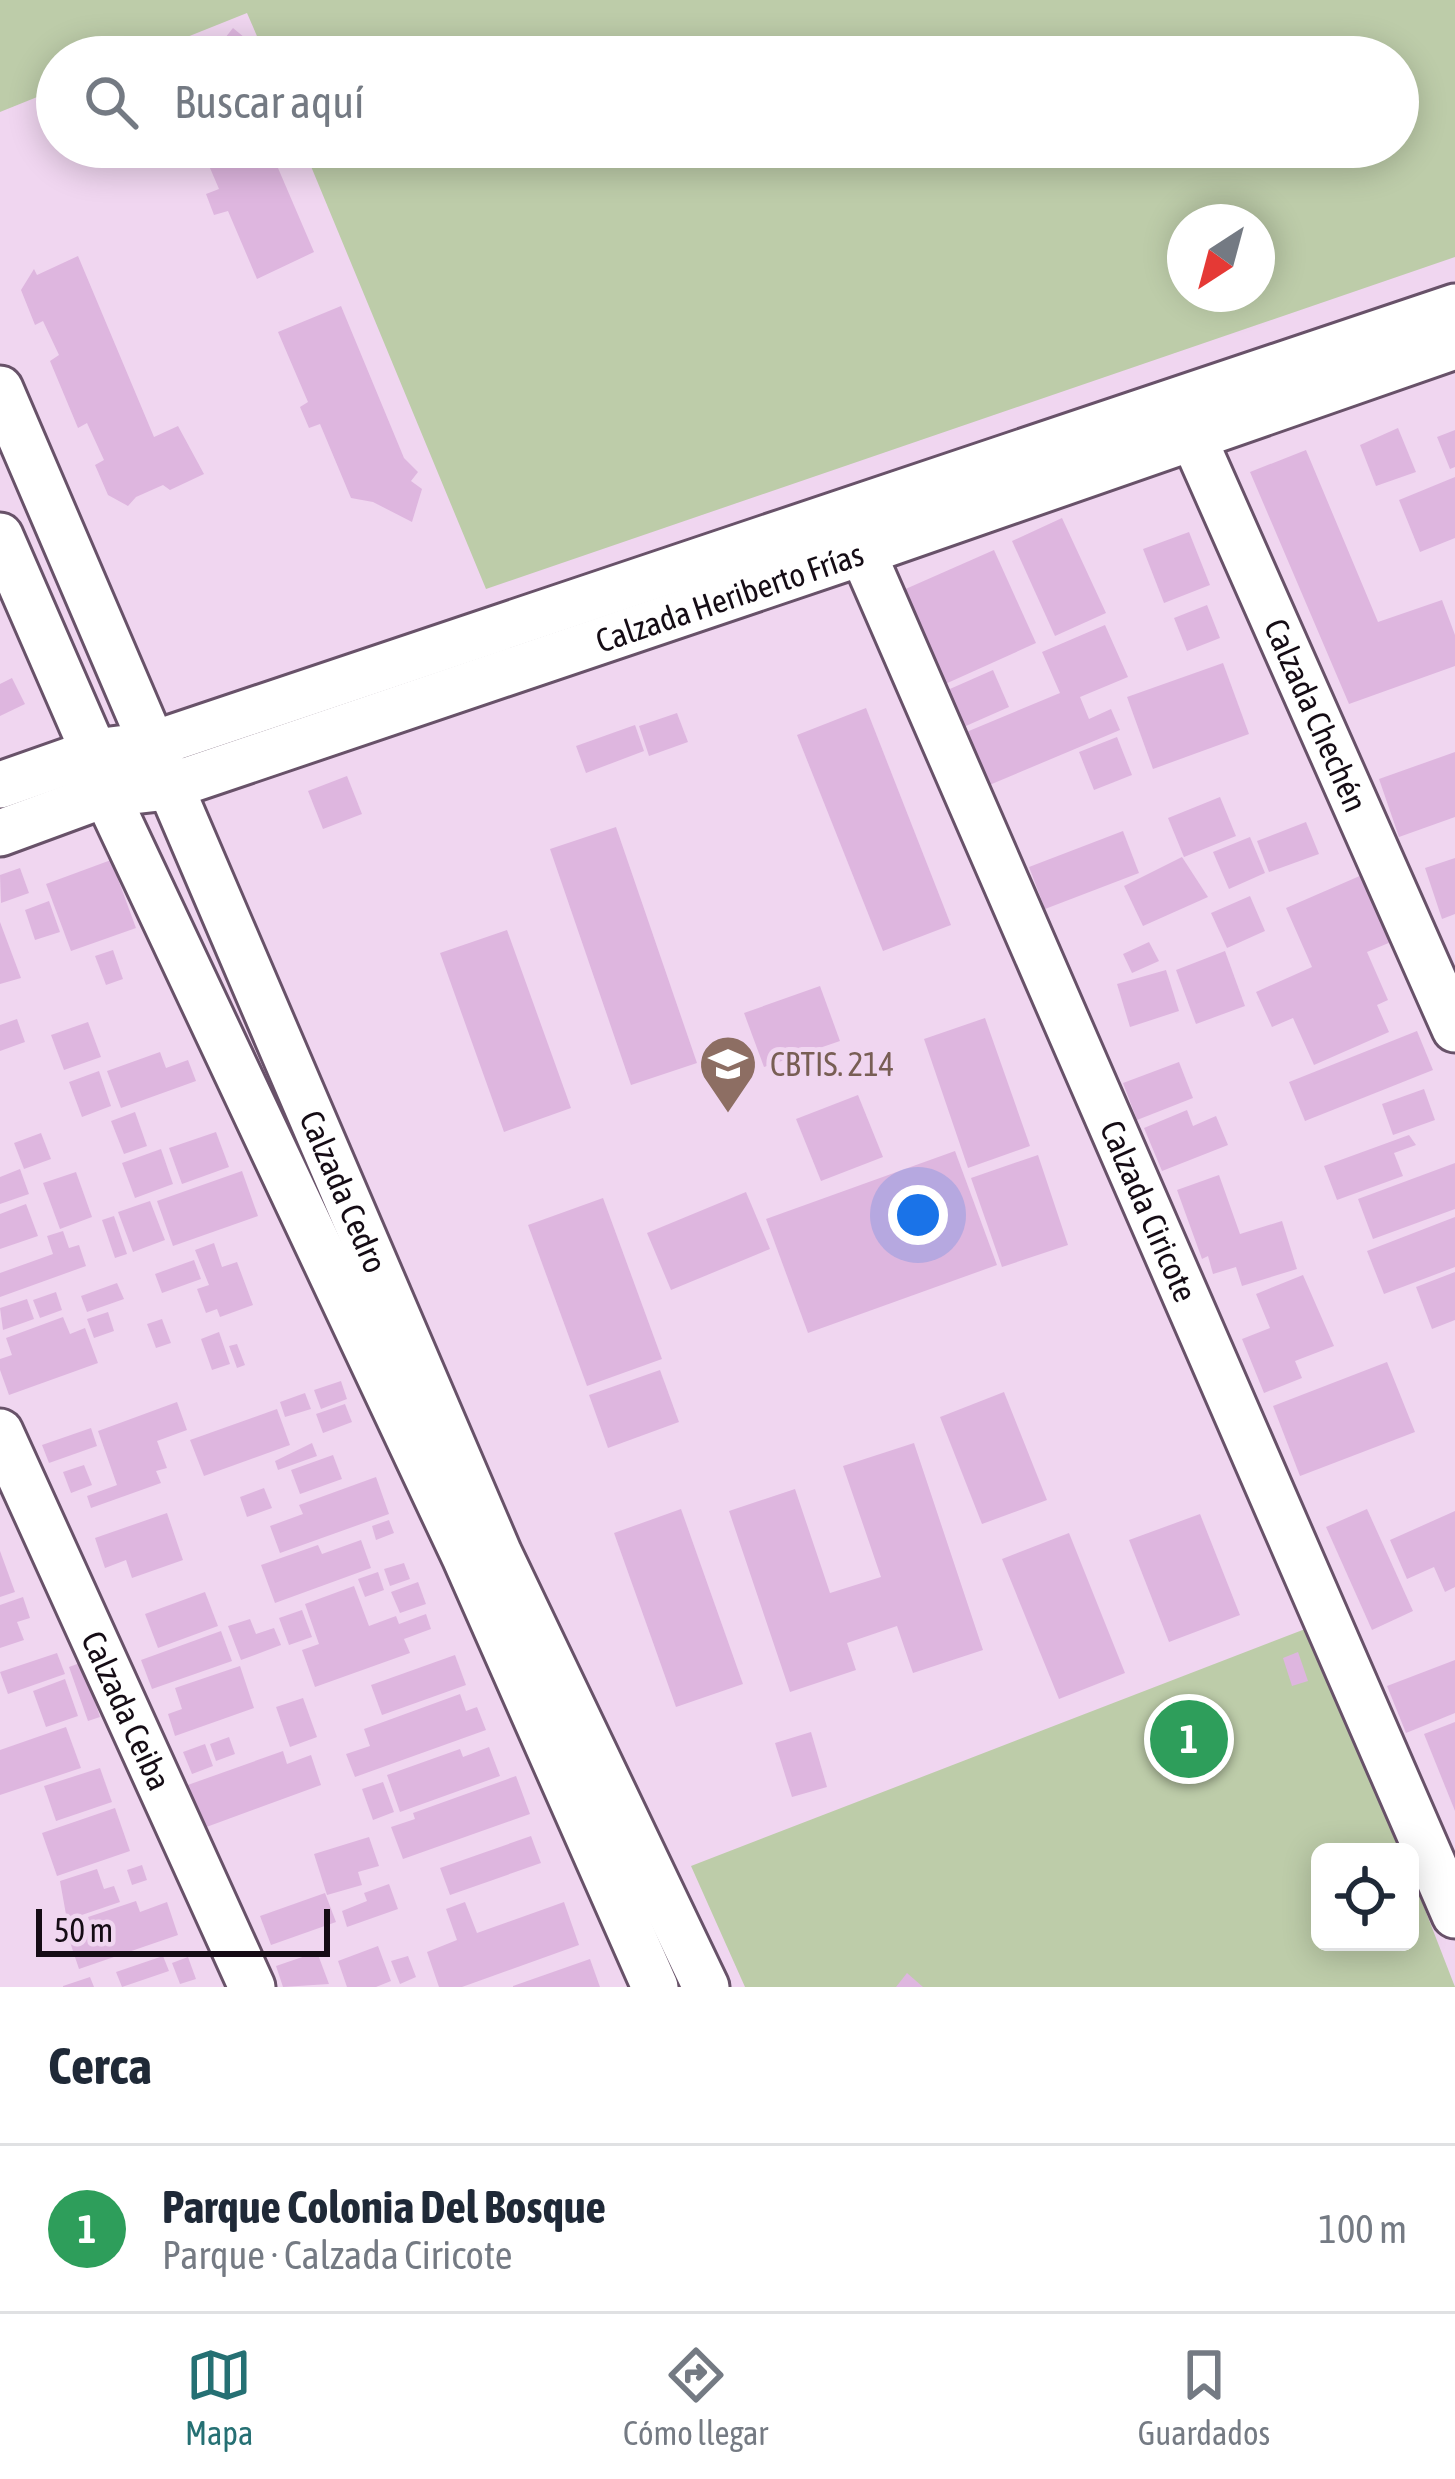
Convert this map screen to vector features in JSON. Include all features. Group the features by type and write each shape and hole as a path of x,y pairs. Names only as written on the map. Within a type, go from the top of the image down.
{"street":[{"name":"Calzada Heriberto Frías","path":"0,785 100,773 168,787 860,553 1455,307"},
{"name":"Calzada Heriberto Frías","path":"0,833 151,745 845,509 1455,346"},
{"name":"Calzada Cedro","path":"0,388 499,1554 706,1987"},
{"name":"Calzada Chechén","path":"1184,418 1455,1029"},
{"name":"Calzada Ciricote","path":"845,509 860,553 1455,1915"},
{"name":"Calzada Cedro","path":"0,536 100,773 465,1556 655,1987"},
{"name":"Calzada Ceiba","path":"0,1432 252,1987"}],"green space":[{"path":"0,0 1455,0 1455,257 486,589 312,168 1419,168 1419,36 257,36 247,13 190,36 36,36 36,97 0,112"},
{"path":"1313,1626 1399,1843 1311,1843 1311,1951 1419,1951 1419,1894 1455,1987 745,1987 691,1866"}],"building":[{"path":"210,168 278,168 314,252 257,279 228,211 214,215 206,194 219,189"},
{"path":"78,256 154,437 178,426 204,474 170,490 163,485 136,497 128,506 108,495 95,465 104,460 87,423 78,428 50,361 59,355 43,321 35,325 21,290 34,269 37,275"},
{"path":"341,306 404,458 418,472 411,481 422,489 412,522 373,502 351,498 320,424 309,428 300,407 308,402 278,332"},
{"path":"1398,428 1416,472 1376,486 1360,445"},
{"path":"1455,430 1455,467 1450,469 1437,437"},
{"path":"1306,450 1378,622 1442,600 1455,635 1455,666 1349,704 1250,472"},
{"path":"1455,477 1455,538 1420,552 1399,500"},
{"path":"1062,518 1106,613 1055,636 1012,541"},
{"path":"1189,532 1210,585 1164,603 1143,549"},
{"path":"994,550 1036,643 943,685 901,591"},
{"path":"1207,605 1220,638 1187,651 1174,618"},
{"path":"1105,625 1128,677 1080,697 1089,719 1111,709 1120,730 987,786 964,733 1060,693 1042,652"},
{"path":"1223,663 1249,734 1153,769 1127,697"},
{"path":"993,670 1009,707 959,729 943,692"},
{"path":"12,678 25,704 0,716 0,684"},
{"path":"866,708 951,925 883,951 797,735"},
{"path":"677,713 688,742 649,756 639,726"},
{"path":"635,725 644,751 586,773 576,746"},
{"path":"1117,737 1132,775 1094,790 1079,752"},
{"path":"1455,752 1455,817 1399,837 1379,779"},
{"path":"347,776 362,814 323,829 308,791"},
{"path":"1220,797 1236,836 1184,857 1168,818"},
{"path":"1306,822 1319,854 1269,872 1257,841"},
{"path":"616,827 697,1063 631,1085 550,849"},
{"path":"1123,831 1139,873 1045,909 1029,867"},
{"path":"1250,837 1265,873 1229,889 1213,852"},
{"path":"1182,857 1208,897 1143,926 1124,886"},
{"path":"1455,858 1455,914 1442,919 1425,868"},
{"path":"111,860 136,928 71,951 46,884"},
{"path":"20,868 29,893 1,903 0,875"},
{"path":"1362,875 1391,942 1367,952 1388,1000 1377,1005 1389,1032 1314,1065 1293,1018 1272,1027 1256,992 1312,967 1286,908"},
{"path":"1250,896 1265,931 1227,948 1211,913"},
{"path":"49,901 60,932 35,940 25,910"},
{"path":"0,922 21,978 0,984"},
{"path":"507,930 571,1108 504,1132 440,953"},
{"path":"1149,942 1159,961 1132,973 1123,954"},
{"path":"113,950 123,979 106,985 95,956"},
{"path":"1225,951 1245,1006 1196,1024 1176,970"},
{"path":"1166,970 1179,1011 1130,1027 1117,984"},
{"path":"820,986 840,1041 764,1067 744,1013"},
{"path":"985,1018 1030,1146 968,1168 924,1039"},
{"path":"17,1019 25,1042 0,1051 0,1025"},
{"path":"88,1022 101,1057 64,1070 51,1035"},
{"path":"1417,1031 1433,1070 1305,1121 1289,1082"},
{"path":"160,1052 166,1068 188,1060 196,1081 121,1108 107,1071"},
{"path":"1179,1062 1193,1098 1137,1120 1123,1083"},
{"path":"99,1071 111,1106 82,1117 69,1082"},
{"path":"1424,1089 1435,1120 1393,1135 1382,1104"},
{"path":"858,1095 883,1157 821,1181 796,1119"},
{"path":"1187,1110 1193,1126 1216,1116 1228,1145 1162,1171 1144,1128"},
{"path":"135,1112 147,1146 124,1154 111,1121"},
{"path":"216,1132 229,1167 182,1184 169,1148"},
{"path":"41,1133 51,1159 24,1169 14,1143"},
{"path":"1409,1135 1416,1145 1394,1153 1403,1176 1337,1200 1324,1166"},
{"path":"161,1149 173,1184 135,1198 122,1163"},
{"path":"955,1151 997,1265 808,1333 766,1219"},
{"path":"1038,1155 1068,1245 1002,1267 971,1178"},
{"path":"1455,1163 1455,1209 1373,1239 1358,1199"},
{"path":"20,1169 29,1194 0,1204 0,1177"},
{"path":"242,1171 258,1216 173,1246 157,1201"},
{"path":"76,1172 92,1217 60,1229 43,1183"},
{"path":"1219,1175 1240,1234 1282,1221 1297,1269 1242,1286 1236,1267 1213,1274 1208,1256 1202,1259 1177,1190"},
{"path":"746,1192 770,1249 671,1290 647,1233"},
{"path":"603,1198 662,1359 587,1386 528,1225"},
{"path":"150,1201 165,1240 133,1252 118,1212"},
{"path":"26,1204 38,1236 0,1249 0,1214"},
{"path":"114,1216 127,1254 115,1258 102,1220"},
{"path":"1455,1217 1455,1267 1384,1294 1367,1251"},
{"path":"63,1231 69,1248 79,1245 86,1266 0,1297 0,1273 53,1254 47,1236"},
{"path":"214,1243 222,1267 237,1262 253,1305 220,1317 217,1309 206,1313 197,1289 209,1285 195,1250"},
{"path":"194,1260 201,1279 162,1293 155,1274"},
{"path":"1455,1272 1455,1320 1432,1329 1416,1287"},
{"path":"1303,1275 1334,1346 1295,1361 1302,1378 1264,1393 1242,1339 1270,1328 1256,1294"},
{"path":"117,1283 124,1299 87,1312 81,1296"},
{"path":"56,1292 62,1310 40,1318 33,1300"},
{"path":"27,1299 34,1319 3,1330 0,1308"},
{"path":"108,1312 114,1331 94,1338 87,1319"},
{"path":"63,1317 70,1334 85,1328 98,1363 9,1395 0,1370 0,1359 12,1355 6,1338"},
{"path":"162,1319 171,1343 156,1348 147,1324"},
{"path":"219,1332 230,1364 212,1370 201,1339"},
{"path":"237,1344 245,1365 237,1368 229,1346"},
{"path":"1387,1362 1415,1432 1300,1476 1273,1406"},
{"path":"660,1370 679,1422 608,1448 589,1395"},
{"path":"341,1381 347,1399 321,1409 314,1390"},
{"path":"1004,1392 1047,1500 982,1524 940,1417"},
{"path":"305,1393 311,1409 285,1417 280,1402"},
{"path":"177,1402 187,1430 157,1441 167,1468 156,1471 161,1483 91,1508 87,1496 117,1485 98,1431"},
{"path":"345,1404 352,1422 323,1433 316,1414"},
{"path":"277,1409 290,1445 204,1476 190,1440"},
{"path":"91,1428 97,1446 49,1463 42,1445"},
{"path":"312,1443 317,1456 278,1470 275,1461"},
{"path":"914,1443 983,1650 913,1673 897,1626 847,1643 856,1670 790,1692 729,1511 795,1489 830,1593 881,1577 843,1466"},
{"path":"333,1455 342,1479 300,1494 291,1470"},
{"path":"84,1465 92,1485 71,1493 63,1472"},
{"path":"376,1477 389,1514 280,1553 270,1526 303,1514 299,1505"},
{"path":"264,1488 272,1508 247,1517 240,1497"},
{"path":"681,1509 743,1684 676,1707 614,1533"},
{"path":"1367,1509 1413,1611 1372,1630 1326,1527"},
{"path":"1455,1511 1455,1587 1445,1592 1434,1567 1407,1579 1390,1540"},
{"path":"167,1513 183,1560 132,1578 126,1560 105,1568 95,1538"},
{"path":"1200,1514 1240,1615 1169,1642 1129,1540"},
{"path":"389,1520 394,1533 376,1540 372,1526"},
{"path":"1069,1533 1125,1673 1059,1699 1002,1559"},
{"path":"361,1540 371,1568 275,1603 261,1565 318,1545 322,1554"},
{"path":"0,1551 15,1592 0,1597"},
{"path":"404,1563 410,1579 390,1586 384,1569"},
{"path":"378,1572 384,1590 365,1597 358,1579"},
{"path":"418,1582 426,1604 400,1613 391,1592"},
{"path":"354,1586 369,1626 396,1616 399,1624 426,1614 431,1629 404,1639 410,1653 315,1687 302,1650 319,1644 305,1604"},
{"path":"205,1592 218,1626 158,1648 145,1614"},
{"path":"23,1597 30,1618 17,1622 24,1640 0,1648 0,1605"},
{"path":"302,1610 312,1637 289,1645 279,1618"},
{"path":"250,1619 256,1634 274,1628 281,1645 241,1660 228,1626"},
{"path":"221,1631 232,1661 152,1689 141,1660"},
{"path":"1298,1652 1308,1681 1292,1686 1283,1658"},
{"path":"57,1653 65,1674 8,1694 0,1672"},
{"path":"455,1655 466,1685 382,1715 371,1685"},
{"path":"91,1659 103,1693 93,1696 100,1717 88,1721 69,1667"},
{"path":"1455,1660 1455,1713 1406,1733 1387,1686"},
{"path":"240,1666 254,1708 175,1736 168,1714 182,1709 175,1688"},
{"path":"65,1679 78,1716 46,1727 33,1691"},
{"path":"460,1694 466,1711 477,1707 486,1730 355,1777 346,1754 370,1746 364,1729"},
{"path":"303,1698 317,1737 290,1747 276,1707"},
{"path":"1455,1722 1455,1811 1424,1734"},
{"path":"66,1727 81,1768 0,1795 0,1750"},
{"path":"811,1732 827,1787 792,1797 775,1743"},
{"path":"229,1737 235,1754 216,1761 210,1744"},
{"path":"205,1744 213,1766 192,1774 183,1752"},
{"path":"489,1747 500,1776 400,1812 387,1775 460,1749 463,1757"},
{"path":"283,1751 287,1764 311,1755 321,1785 201,1829 185,1786"},
{"path":"100,1768 112,1802 56,1821 44,1786"},
{"path":"516,1776 530,1814 403,1859 391,1827 415,1819 413,1813"},
{"path":"383,1782 394,1812 373,1820 362,1789"},
{"path":"115,1808 130,1851 57,1876 42,1833"},
{"path":"531,1836 541,1863 450,1895 440,1868"},
{"path":"369,1837 379,1866 358,1872 362,1885 327,1895 314,1854"},
{"path":"142,1865 147,1880 132,1885 127,1870"},
{"path":"97,1869 104,1889 114,1886 120,1902 67,1920 60,1881"},
{"path":"389,1884 398,1909 347,1927 342,1911 367,1901 364,1893"},
{"path":"325,1893 336,1922 271,1945 260,1916"},
{"path":"136,1901 140,1912 167,1902 178,1935 79,1969 68,1936 92,1928 88,1917"},
{"path":"465,1902 477,1933 564,1902 579,1945 462,1987 439,1987 427,1952 457,1940 446,1909"},
{"path":"378,1946 391,1981 376,1987 347,1987 338,1961"},
{"path":"317,1952 329,1984 283,1987 276,1966"},
{"path":"163,1956 169,1971 122,1987 116,1972"},
{"path":"408,1956 416,1977 400,1984 391,1961"},
{"path":"188,1957 196,1979 180,1984 172,1963"},
{"path":"590,1959 600,1987 513,1987 513,1986"},
{"path":"907,1973 923,1987 896,1987"},
{"path":"90,1977 94,1987 63,1987 63,1986"}],"place":[{"name":"CBTIS. 214","path":"728,1115"},
{"name":"Parque Colonia Del Bosque","path":"1189,1739"}]}
